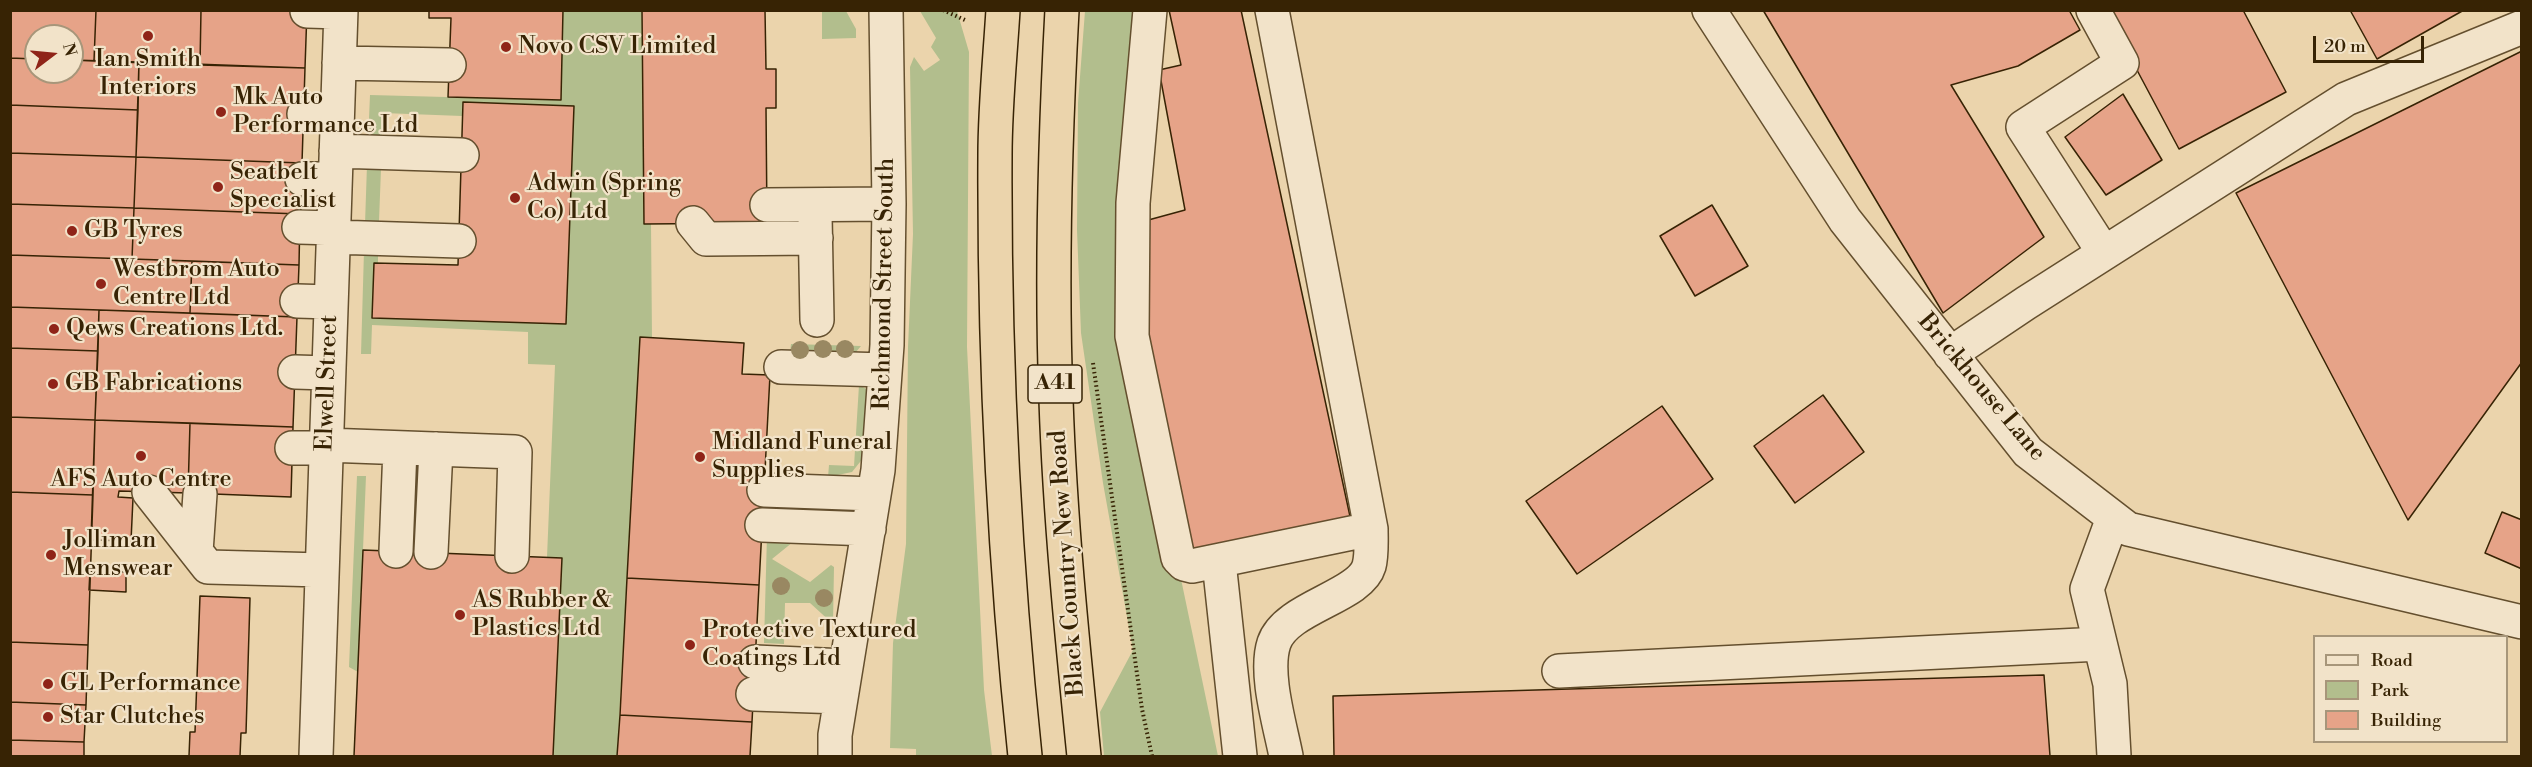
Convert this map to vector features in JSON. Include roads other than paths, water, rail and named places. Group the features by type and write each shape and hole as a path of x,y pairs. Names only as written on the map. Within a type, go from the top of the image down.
{"highway":[{"name":"A41","path":"1003,10 995,153 997,335 1006,541 1025,756"},
{"name":"Black Country New Road","path":"1062,10 1054,168 1056,399 1071,636 1084,756"}],"street":[{"name":"Richmond Street South","path":"835,746 878,470 885,370 889,204 885,10"},
{"path":"1150,10 1133,203 1132,336 1178,558 1184,564 1192,566 1219,562 1371,529"},
{"path":"1272,10 1371,529 1369,567 1357,582 1291,622 1275,640 1271,658 1286,756"},
{"name":"Brickhouse Lane","path":"1709,10 1845,220 1950,354 2028,452 2113,518 2128,529 2522,622"},
{"path":"2093,10 2122,63 2023,128 2104,253"},
{"path":"307,11 341,11"},
{"name":"Elwell Street","path":"316,756 341,11"},
{"path":"1950,354 2346,99 2522,27"},
{"path":"339,63 449,65"},
{"path":"304,114 337,115"},
{"path":"302,178 336,165 462,155"},
{"path":"767,205 889,204"},
{"path":"815,205 817,320"},
{"path":"693,223 706,239 816,238"},
{"path":"299,227 333,232 417,252 459,241"},
{"path":"297,301 331,302"},
{"path":"781,367 885,370"},
{"path":"295,372 328,373"},
{"path":"292,448 400,448 515,452 512,556"},
{"path":"396,551 400,448"},
{"path":"431,552 436,449"},
{"path":"764,490 874,494"},
{"path":"149,492 208,567 322,570"},
{"path":"196,552 200,494"},
{"path":"2113,518 2086,589 2110,684 2114,756"},
{"path":"762,525 869,529"},
{"path":"1219,562 1240,756"},
{"path":"1559,671 2100,644"},
{"path":"755,662 846,666"},
{"path":"753,694 841,697"}],"place":[{"name":"Ian Smith Interiors","path":"148,36"},
{"name":"Novo CSV Limited","path":"506,47"},
{"name":"Mk Auto Performance Ltd","path":"221,112"},
{"name":"Seatbelt Specialist","path":"218,187"},
{"name":"Adwin (Spring Co) Ltd","path":"515,198"},
{"name":"GB Tyres","path":"72,231"},
{"name":"Westbrom Auto Centre Ltd","path":"101,284"},
{"name":"Qews Creations Ltd.","path":"54,329"},
{"name":"GB Fabrications","path":"53,384"},
{"name":"AFS Auto Centre","path":"141,456"},
{"name":"Midland Funeral Supplies","path":"700,457"},
{"name":"Jolliman Menswear","path":"51,555"},
{"name":"AS Rubber & Plastics Ltd","path":"460,615"},
{"name":"Protective Textured Coatings Ltd","path":"690,645"},
{"name":"GL Performance","path":"48,684"},
{"name":"Star Clutches","path":"48,717"}]}
